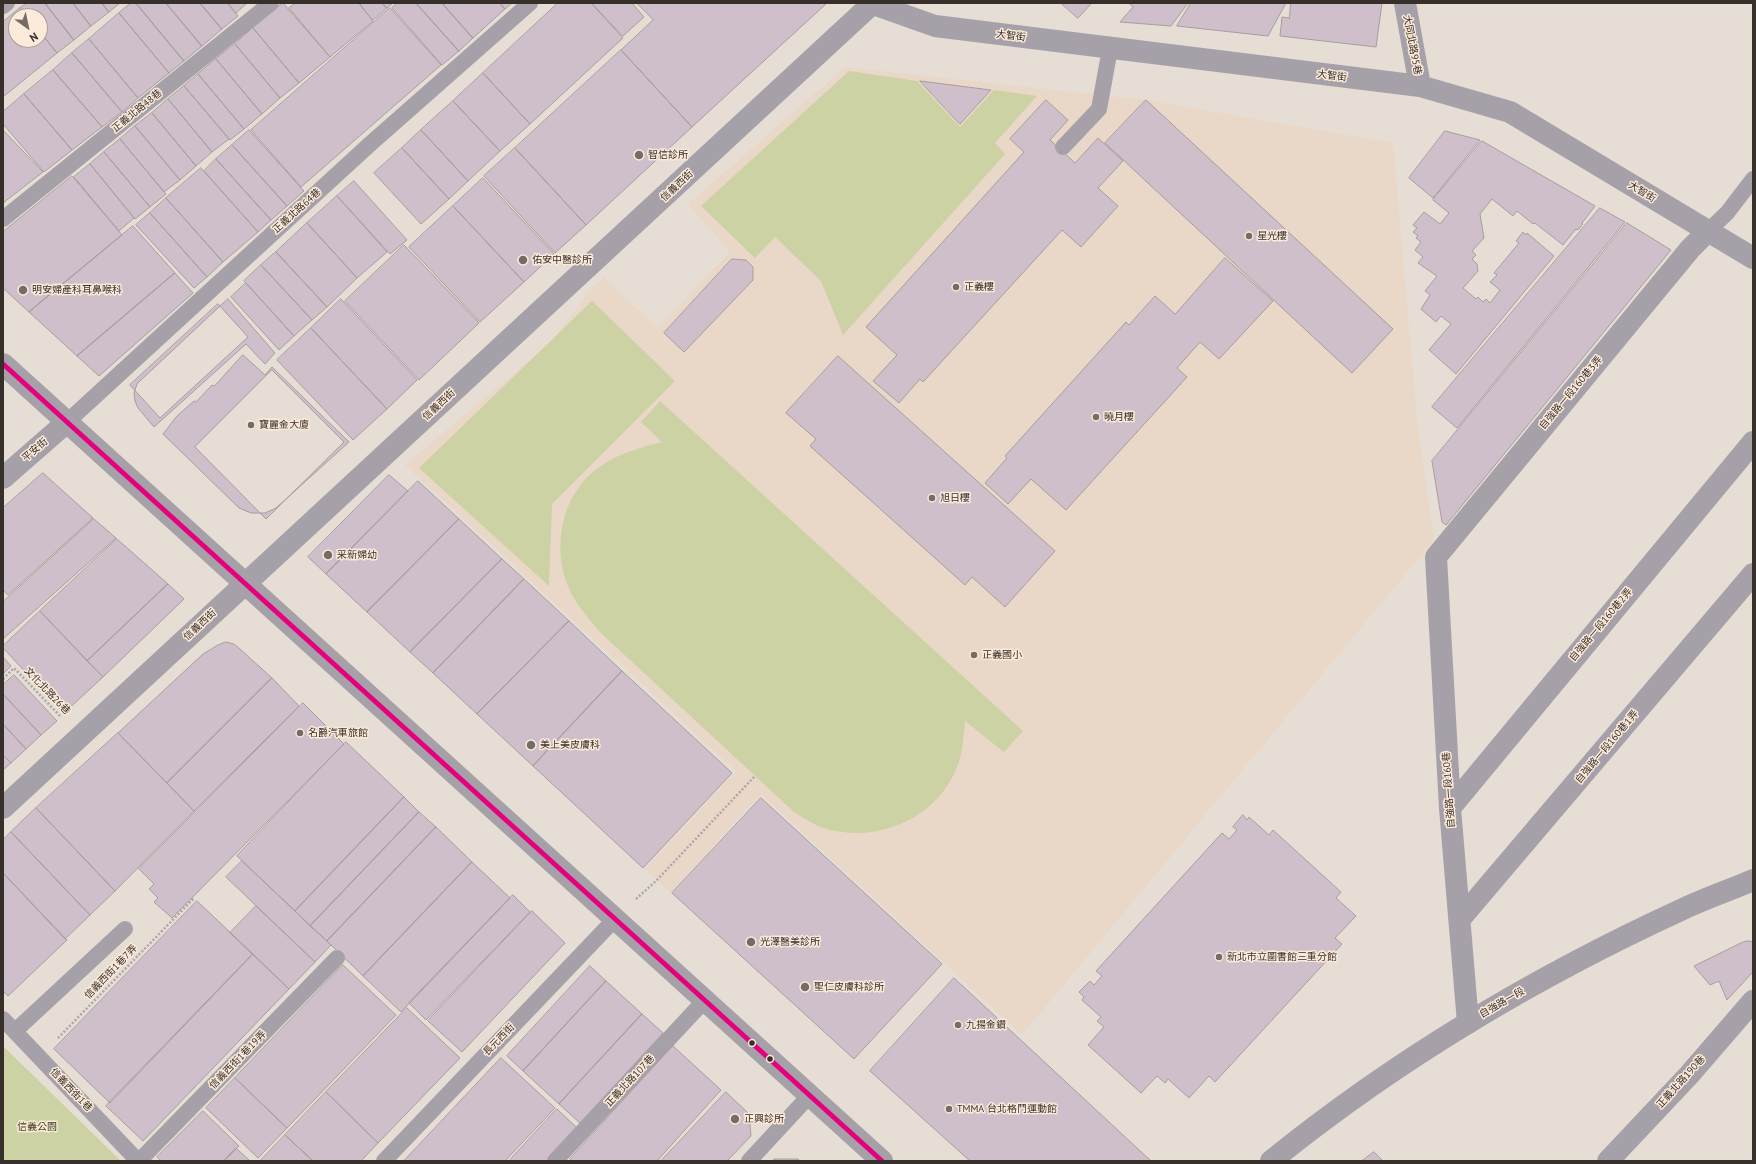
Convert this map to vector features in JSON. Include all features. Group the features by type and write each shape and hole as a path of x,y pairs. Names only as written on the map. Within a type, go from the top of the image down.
{"street":[{"name":"大同北路95巷","path":"1405,3 1420,86"},
{"name":"大智街","path":"873,4 935,26 1110,49 1420,86 1510,112 1707,232 1753,258"},
{"name":"信義西街","path":"3,808 873,4"},
{"name":"自強路一段160巷3弄","path":"1436,556 1685,255 1707,232"},
{"path":"3,364 882,1161"},
{"name":"平安街","path":"3,478 67,422"},
{"name":"自強路一段160巷2弄","path":"1450,808 1753,442"},
{"name":"自強路一段160巷","path":"1436,556 1450,808 1468,1023"},
{"name":"自強路一段160巷1弄","path":"1460,919 1753,574"},
{"name":"自強路一段","path":"1271,1161 1296,1140 1387,1075 1468,1023 1538,982 1602,948 1684,908 1753,880"},
{"name":"正義北路190巷","path":"1608,1161 1689,1075 1753,1001"}],"lane":[{"path":"3,6 7,3"},
{"name":"正義北路48巷","path":"3,219 271,3"},
{"name":"正義北路64巷","path":"67,422 363,151 530,3"},
{"path":"1063,147 1099,109 1110,49"},
{"path":"1707,232 1726,213 1753,179"},
{"name":"長元西街","path":"384,1161 614,919"},
{"path":"15,1031 125,929"},
{"name":"信義西街1巷19弄","path":"138,1161 337,958"},
{"name":"正義北路107巷","path":"555,1161 705,1000"},
{"name":"信義西街1巷","path":"3,1019 138,1161"},
{"path":"749,1161 810,1096"}],"path":[{"name":"文化北路26巷","path":"3,679 14,668 80,736"},
{"path":"614,919 657,880 755,776"},
{"name":"信義西街1巷7弄","path":"40,1057 194,898"}],"shaded area":[{"name":"正義國小","path":"845,67 1146,100 1393,143 1417,420 1434,540 1022,1035 761,794 670,893 645,869 736,771 405,465 551,342 593,287 604,277 657,328 730,252 688,204"}],"green space":[{"path":"849,71 917,81 960,127 994,90 1037,96 995,143 1005,154 843,335 821,281 775,237 755,258 701,206"},
{"path":"592,301 675,381 552,504 549,586 419,468"},
{"path":"660,401 1023,731 1004,752 965,721 958,766 946,788 921,813 906,822 872,832 854,833 830,830 814,824 794,812 601,633 575,600 565,578 561,549 561,535 564,520 574,494 593,472 617,457 662,442 641,422"},
{"name":"信義公園","path":"3,1046 121,1161 3,1161"}],"building":[{"path":"27,3 45,3 74,40 57,53 48,42 48,8 20,8"},
{"path":"45,3 73,3 91,26 74,40"},
{"path":"73,3 102,3 109,12 91,26"},
{"path":"102,3 120,3 109,12"},
{"path":"131,3 136,3 184,61 169,73 119,13"},
{"path":"136,3 166,3 202,46 184,61"},
{"path":"166,3 200,3 222,29 202,46"},
{"path":"200,3 228,3 238,16 222,29"},
{"path":"228,3 247,3 236,13"},
{"path":"283,3 330,57 299,83 253,28"},
{"path":"296,3 359,3 373,21 330,57 289,8"},
{"path":"359,3 382,3 387,8 373,20"},
{"path":"382,3 393,3 387,8"},
{"path":"398,3 416,3 459,51 442,65 392,8"},
{"path":"416,3 442,3 473,38 459,51"},
{"path":"442,3 500,3 505,9 473,38"},
{"path":"500,3 512,3 505,9"},
{"path":"558,3 591,3 623,38 530,124 483,73"},
{"path":"592,3 632,3 644,17 623,36"},
{"path":"637,3 827,3 692,127 621,50 653,20"},
{"path":"1061,3 1092,3 1078,18"},
{"path":"1129,3 1188,3 1171,26 1120,22 1133,7"},
{"path":"1191,3 1286,3 1268,36 1177,26"},
{"path":"1291,3 1382,3 1376,47 1280,36 1282,17 1289,18"},
{"path":"390,8 441,65 301,187 251,130"},
{"path":"119,13 169,73 138,98 89,39"},
{"path":"8,18 8,48 48,48 48,42 57,53 3,97 3,22"},
{"path":"253,28 299,83 280,98 235,44"},
{"path":"89,39 138,98 122,112 72,53"},
{"path":"235,44 280,98 262,114 216,59"},
{"path":"621,50 692,127 586,225 515,148"},
{"path":"72,53 122,112 102,127 53,70"},
{"path":"216,59 262,114 244,129 198,74"},
{"path":"53,70 102,127 72,150 24,94"},
{"path":"483,73 530,124 500,151 453,101"},
{"path":"198,74 244,129 230,140 184,86"},
{"path":"920,81 991,90 960,124"},
{"path":"184,86 229,139 212,152 168,99"},
{"path":"24,94 72,150 44,172 3,124 3,112"},
{"path":"168,99 212,152 196,166 152,113"},
{"name":"正義樓","path":"1046,100 1068,120 1050,140 1075,163 1098,138 1123,161 1098,188 1118,206 1081,247 1062,230 923,382 920,379 899,403 873,381 897,355 866,327 1024,152 1010,139"},
{"name":"星光樓","path":"1146,100 1393,329 1352,373 1105,143"},
{"path":"453,101 500,151 468,181 421,130"},
{"path":"152,113 196,166 180,180 135,126"},
{"path":"135,126 180,180 164,192 120,139"},
{"path":"3,130 43,172 3,203"},
{"path":"249,130 304,191 287,206 232,145"},
{"path":"421,130 468,181 449,199 402,148"},
{"path":"1445,131 1480,140 1433,198 1409,178"},
{"path":"120,139 166,194 150,207 104,152"},
{"path":"1482,141 1595,206 1582,223 1583,224 1578,230 1576,229 1563,245 1517,211 1513,216 1492,199 1480,214 1484,238 1472,251 1476,255 1472,259 1477,264 1478,271 1463,288 1476,299 1478,297 1483,302 1486,299 1490,303 1500,290 1490,282 1497,275 1494,273 1519,243 1516,241 1523,232 1526,235 1527,233 1554,256 1456,374 1429,350 1451,324 1441,316 1436,322 1421,309 1430,295 1425,291 1437,276 1418,263 1423,257 1415,250 1421,242 1416,238 1418,236 1413,232 1417,228 1413,225 1424,212 1440,224 1449,213 1433,200"},
{"path":"232,145 287,206 271,220 216,159"},
{"path":"402,148 449,199 421,224 374,173"},
{"path":"515,148 586,225 555,253 484,176"},
{"path":"104,152 150,207 135,219 90,164"},
{"path":"216,159 271,220 258,232 204,171"},
{"path":"90,164 134,218 119,231 74,177"},
{"path":"201,168 258,232 223,262 166,198"},
{"path":"72,176 122,235 29,312 3,288 3,232"},
{"path":"483,178 554,254 524,282 453,206"},
{"path":"354,181 407,240 390,254 337,196"},
{"path":"337,196 387,252 357,278 307,223"},
{"path":"166,198 223,262 207,277 150,213"},
{"path":"453,206 524,282 480,322 409,247"},
{"path":"1600,208 1625,222 1457,428 1432,407"},
{"path":"150,213 207,277 194,288 136,225"},
{"path":"307,223 357,278 327,307 276,252"},
{"path":"1627,223 1671,250 1446,525 1442,522 1432,461"},
{"path":"133,226 175,273 77,356 29,312"},
{"path":"404,245 479,323 419,380 345,301"},
{"path":"276,252 327,307 312,320 261,265"},
{"name":"曉月樓","path":"1225,258 1273,301 1219,359 1200,342 1177,368 1187,377 1066,510 1031,479 1008,504 985,483 1007,458 1005,456 1126,322 1129,325 1155,296 1175,314"},
{"path":"732,259 746,260 753,267 753,280 684,352 664,333"},
{"path":"261,265 312,320 294,336 244,281"},
{"path":"175,273 193,293 99,376 77,356"},
{"path":"246,283 294,336 279,350 231,297"},
{"path":"228,299 275,353 265,364 246,344 154,427 138,408 135,401 134,393 137,384"},
{"path":"341,299 417,380 387,409 311,328"},
{"path":"218,304 248,337 160,418 130,385"},
{"path":"311,328 387,409 353,440 277,360"},
{"name":"寶麗金大廈","path":"243,355 265,375 272,367 349,442 276,508 265,513 251,513 239,508 163,434 177,416 194,401 196,402 212,385 214,386"},
{"name":"旭日樓","path":"838,356 1055,551 1005,607 972,577 965,585 810,446 816,439 786,413"},
{"name":"寶麗金大廈","path":"272,370 344,442 266,519 195,447"},
{"path":"43,473 93,518 8,595 3,590 3,508"},
{"path":"389,475 408,491 326,574 308,557"},
{"path":"418,481 459,519 367,612 326,574"},
{"path":"94,519 116,538 3,639 3,602"},
{"path":"459,519 502,559 410,652 367,612"},
{"path":"117,539 168,584 87,661 40,611"},
{"path":"502,559 524,579 433,673 410,652"},
{"path":"524,579 569,621 477,714 433,673"},
{"path":"168,584 184,599 103,677 87,661"},
{"path":"40,611 103,677 64,713 3,648 3,646"},
{"path":"569,621 622,671 533,766 477,714"},
{"path":"226,642 234,644 272,678 167,783 118,733 203,654"},
{"path":"3,657 11,666 3,674"},
{"path":"622,671 732,773 643,868 533,766"},
{"path":"14,675 57,721 41,735 3,694 3,685"},
{"path":"272,678 299,706 194,811 167,783"},
{"path":"3,694 41,735 26,749 3,724"},
{"path":"303,703 344,744 172,918 154,902 158,898 149,889 154,884 139,869"},
{"path":"3,724 26,749 11,763 3,755"},
{"path":"118,733 194,811 115,891 36,808"},
{"path":"346,742 404,797 295,911 237,856"},
{"path":"3,755 11,763 3,770"},
{"path":"404,797 419,812 310,926 295,911"},
{"path":"761,798 942,964 854,1059 672,893"},
{"path":"36,808 115,891 90,915 11,832"},
{"path":"419,812 436,827 327,941 310,926"},
{"name":"新北市立圖書館三重分館","path":"1243,815 1247,820 1249,817 1269,835 1273,830 1341,892 1336,898 1356,916 1335,938 1342,944 1215,1082 1209,1076 1189,1098 1168,1079 1165,1083 1157,1076 1141,1093 1088,1045 1104,1027 1097,1021 1101,1017 1082,1000 1084,997 1079,992 1090,981 1094,985 1102,976 1096,971 1222,833 1229,839 1237,830 1233,827"},
{"path":"436,827 472,862 363,976 327,941"},
{"path":"11,832 90,915 65,939 3,873 3,840"},
{"path":"242,861 331,945 315,962 226,877"},
{"path":"472,862 510,898 401,1012 363,976"},
{"path":"3,873 67,940 8,996 3,991"},
{"path":"513,895 530,912 426,1020 409,1003"},
{"path":"197,901 253,954 110,1103 54,1049"},
{"path":"256,906 315,962 289,989 230,933"},
{"path":"532,911 565,943 462,1052 428,1021"},
{"path":"1743,942 1753,942 1753,972 1727,1000 1719,981 1710,985 1694,966"},
{"path":"253,954 289,989 143,1141 106,1106"},
{"path":"343,965 396,1015 287,1128 235,1078"},
{"path":"590,966 606,981 523,1071 507,1056"},
{"name":"九揚金鑽","path":"954,978 1151,1161 970,1161 870,1071"},
{"path":"606,981 642,1014 559,1104 523,1071"},
{"path":"407,1008 460,1058 378,1143 326,1092"},
{"path":"642,1014 663,1033 580,1123 559,1104"},
{"path":"673,1046 721,1090 657,1161 573,1161 570,1159"},
{"path":"501,1058 555,1108 505,1161 404,1161"},
{"path":"235,1078 287,1128 258,1158 206,1108"},
{"path":"326,1092 378,1143 361,1161 313,1161 285,1135"},
{"path":"726,1092 749,1114 751,1136 727,1161 661,1161"},
{"path":"557,1109 578,1129 548,1161 509,1161"},
{"path":"203,1111 239,1146 224,1161 161,1161 157,1157"},
{"path":"285,1135 313,1161 260,1161"},
{"path":"236,1148 250,1161 224,1161"},
{"path":"1374,1152 1383,1161 1362,1161"},
{"path":"774,1159 798,1159 800,1161 773,1161"}],"transit line":[{"path":"3,364 882,1161"}],"place":[{"name":"智信診所","path":"639,155"},
{"name":"星光樓","path":"1249,236"},
{"name":"佑安中醫診所","path":"523,260"},
{"name":"正義樓","path":"956,287"},
{"name":"明安婦產科耳鼻喉科","path":"23,290"},
{"name":"曉月樓","path":"1096,417"},
{"name":"寶麗金大廈","path":"251,425"},
{"name":"旭日樓","path":"932,498"},
{"name":"采新婦幼","path":"328,555"},
{"name":"正義國小","path":"974,655"},
{"name":"名爵汽車旅館","path":"300,733"},
{"name":"美上美皮膚科","path":"531,745"},
{"name":"光澤醫美診所","path":"751,942"},
{"name":"新北市立圖書館三重分館","path":"1219,957"},
{"name":"聖仁皮膚科診所","path":"805,987"},
{"name":"九揚金鑽","path":"958,1025"},
{"name":"TMMA 台北格鬥運動館","path":"949,1109"},
{"name":"正興診所","path":"735,1119"}]}
